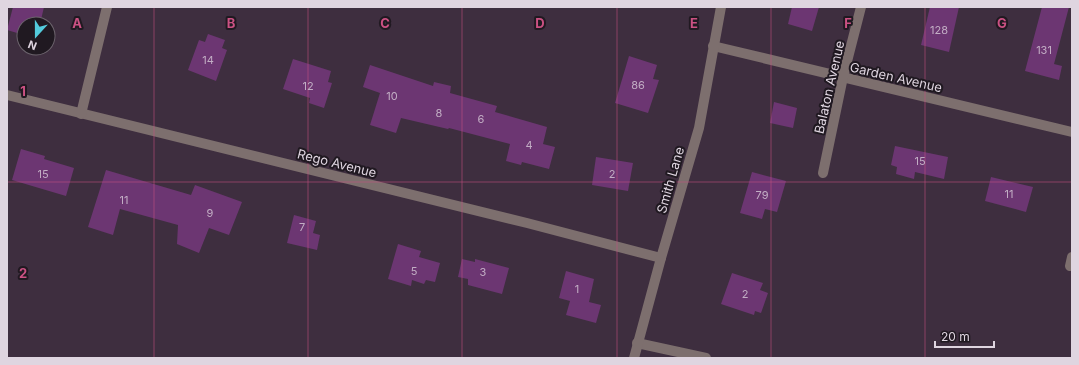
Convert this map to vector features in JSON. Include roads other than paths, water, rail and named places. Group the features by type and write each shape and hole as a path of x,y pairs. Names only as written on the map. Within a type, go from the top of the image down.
{"street":[{"path":"81,114 107,7"},
{"name":"Smith Lane","path":"634,358 661,258 699,128 721,7"},
{"name":"Balaton Avenue","path":"823,173 843,77 861,7"},
{"name":"Garden Avenue","path":"713,46 1072,132"},
{"name":"Rego Avenue","path":"7,95 505,217 661,258"},
{"path":"637,343 706,358"}]}
